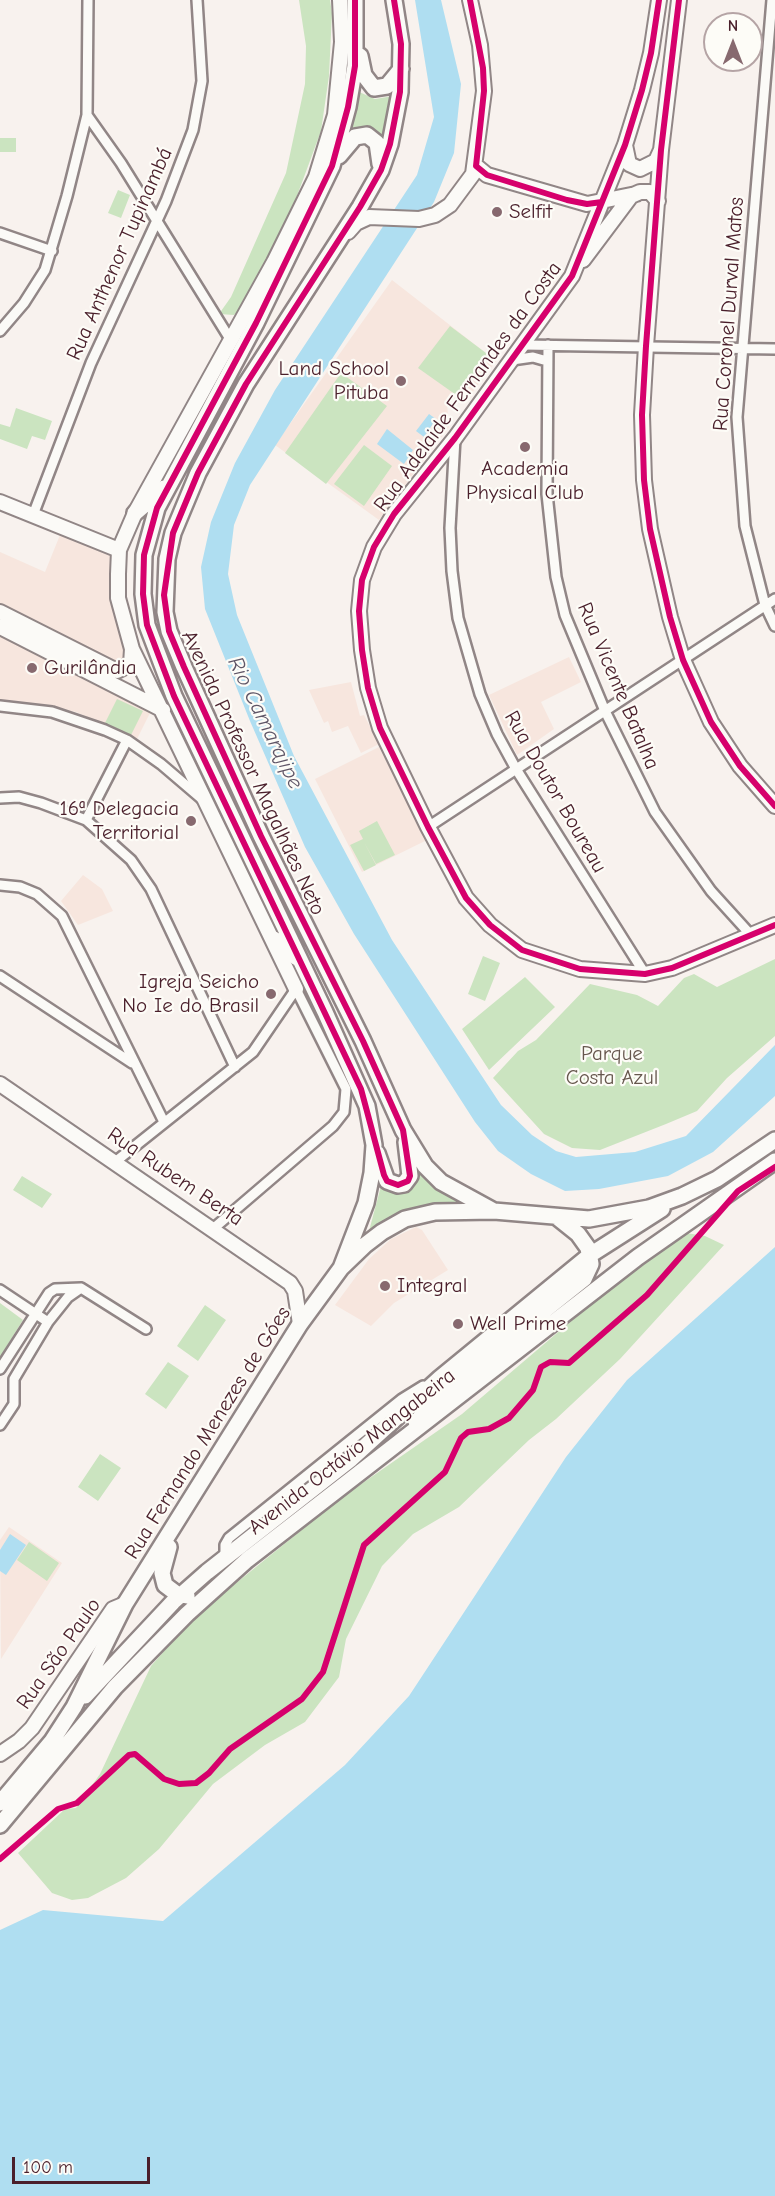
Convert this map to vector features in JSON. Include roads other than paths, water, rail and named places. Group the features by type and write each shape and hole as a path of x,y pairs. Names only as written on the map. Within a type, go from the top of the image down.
{"main road":[{"name":"Avenida Professor Magalhães Neto","path":"341,1268 368,1197 374,1145 361,1089 174,696 147,625 143,594 144,555 158,508 256,322 332,166 348,107 355,66 357,17 355,0"},
{"name":"Avenida Professor Magalhães Neto","path":"394,0 401,69 395,122 381,170 246,384 183,504 167,559 165,612 169,631 184,667 261,836 363,1041 403,1130 425,1166 441,1182 494,1210"},
{"path":"357,17 360,54 368,83 374,88 387,86 401,69"},
{"path":"335,115 355,66"},
{"path":"332,166 350,141 361,135 373,138 377,143 381,170"},
{"path":"256,322 274,262"},
{"path":"135,513 169,484"},
{"path":"274,939 301,961"},
{"path":"374,1145 387,1180 398,1185 404,1184 408,1181 411,1169 403,1130"},
{"name":"Avenida Octávio Mangabeira","path":"74,1707 180,1595 351,1459 440,1378 590,1255 682,1196 717,1179 775,1140"},
{"name":"Avenida Octávio Mangabeira","path":"0,1825 115,1687 246,1560 638,1257 775,1161"},
{"name":"Avenida Octávio Mangabeira","path":"494,1210 558,1218 609,1217 682,1196"},
{"name":"Rua Fernando Menezes de Góes","path":"0,1803 52,1741 74,1707 125,1604 179,1522 300,1324 341,1268 382,1232 405,1219 452,1210 494,1210"},
{"path":"400,1442 446,1389 584,1279 588,1272 590,1255 578,1234 558,1218"},
{"path":"179,1522 162,1573 165,1585 180,1595 196,1594 217,1587"}],"street":[{"path":"0,331 37,285 52,251 87,115 88,0"},
{"name":"Rua Anthenor Tupinambá","path":"33,515 91,363 182,161 199,106 202,81 197,0"},
{"path":"214,1228 333,1126 344,1112 346,1089 132,649 118,598 119,550 135,513 274,262 316,177 335,115 342,42 340,0"},
{"path":"336,244 362,219 377,217 419,219 435,215 450,205 476,166 483,80 480,45 470,0"},
{"name":"Rua Adelaide Fernandes da Costa","path":"659,0 651,52 625,145 572,276 455,438 394,514 374,547 362,580 359,611 368,688 380,728 428,827 466,898 490,926 522,950 580,969 645,974 672,968 775,925"},
{"path":"679,0 662,150 646,346 642,415 644,480 650,529 670,617 683,660 711,722 740,766 775,806"},
{"name":"Rua Coronel Durval Matos","path":"774,0 737,417 743,505 751,553 765,606 775,626"},
{"path":"87,115 157,220 230,339"},
{"path":"625,145 629,164 640,169 656,160 662,150"},
{"path":"476,166 487,176 587,204 650,192 658,201"},
{"path":"460,193 484,183 595,217"},
{"path":"572,276 631,196 636,194"},
{"path":"0,233 52,251"},
{"path":"523,345 775,349"},
{"name":"Rua Vicente Batalha","path":"548,345 547,494 556,577 565,615 605,711 656,812 685,857 711,891 750,934"},
{"path":"512,360 533,357 547,361"},
{"name":"Rua Doutor Boureau","path":"455,438 450,528 452,572 458,618 480,694 497,734 516,769 645,974"},
{"path":"0,502 119,550"},
{"path":"428,827 775,599"},
{"path":"0,612 117,671 131,664 132,649"},
{"path":"0,627 163,710"},
{"path":"0,706 52,712 127,741 161,764 208,804"},
{"path":"86,820 127,741"},
{"path":"0,798 19,797 86,820 117,846 151,889 235,1067"},
{"path":"0,885 20,887 37,894 62,916 164,1122"},
{"path":"0,976 134,1065"},
{"path":"115,1162 235,1067 261,1043 296,989"},
{"name":"Rua Rubem Berta","path":"0,1084 214,1228 290,1283 295,1292 300,1324"},
{"path":"0,1425 14,1404 14,1379 48,1322 68,1297 81,1288"},
{"path":"14,1379 0,1369 34,1314 49,1293 55,1289 81,1288 146,1329"},
{"path":"0,1290 48,1322"},
{"name":"Rua São Paulo","path":"0,1754 19,1741 32,1728 113,1610 125,1604"}],"water":[{"name":"Rio Camarajipe","path":"415,0 441,0 461,84 454,153 434,202 250,485 234,525 228,574 237,615 294,756 392,940 501,1105 532,1135 556,1151 576,1157 635,1152 686,1136 775,1045 775,1096 713,1152 668,1176 599,1189 565,1191 531,1174 498,1151 475,1122 354,934 305,847 250,721 205,609 201,567 211,522 235,463 275,390 417,175 434,117"},
{"path":"429,414 436,419 424,437 416,431"},
{"path":"387,429 413,450 404,464 377,444"},
{"path":"775,1247 775,2196 0,2196 0,1930 43,1910 163,1921 345,1765 409,1696 566,1457 627,1380"},
{"path":"10,1534 26,1545 6,1575 0,1571 0,1550"}],"place":[{"name":"Selfit","path":"497,212"},
{"name":"Land School Pituba","path":"401,381"},
{"name":"Academia Physical Club","path":"525,447"},
{"name":"Gurilândia","path":"32,668"},
{"name":"16ª Delegacia Territorial","path":"191,821"},
{"name":"Igreja Seicho No Ie do Brasil","path":"271,994"},
{"name":"Integral","path":"385,1286"},
{"name":"Well Prime","path":"458,1324"}],"park label":[{"name":"Parque Costa Azul","path":"612,1066"}]}
